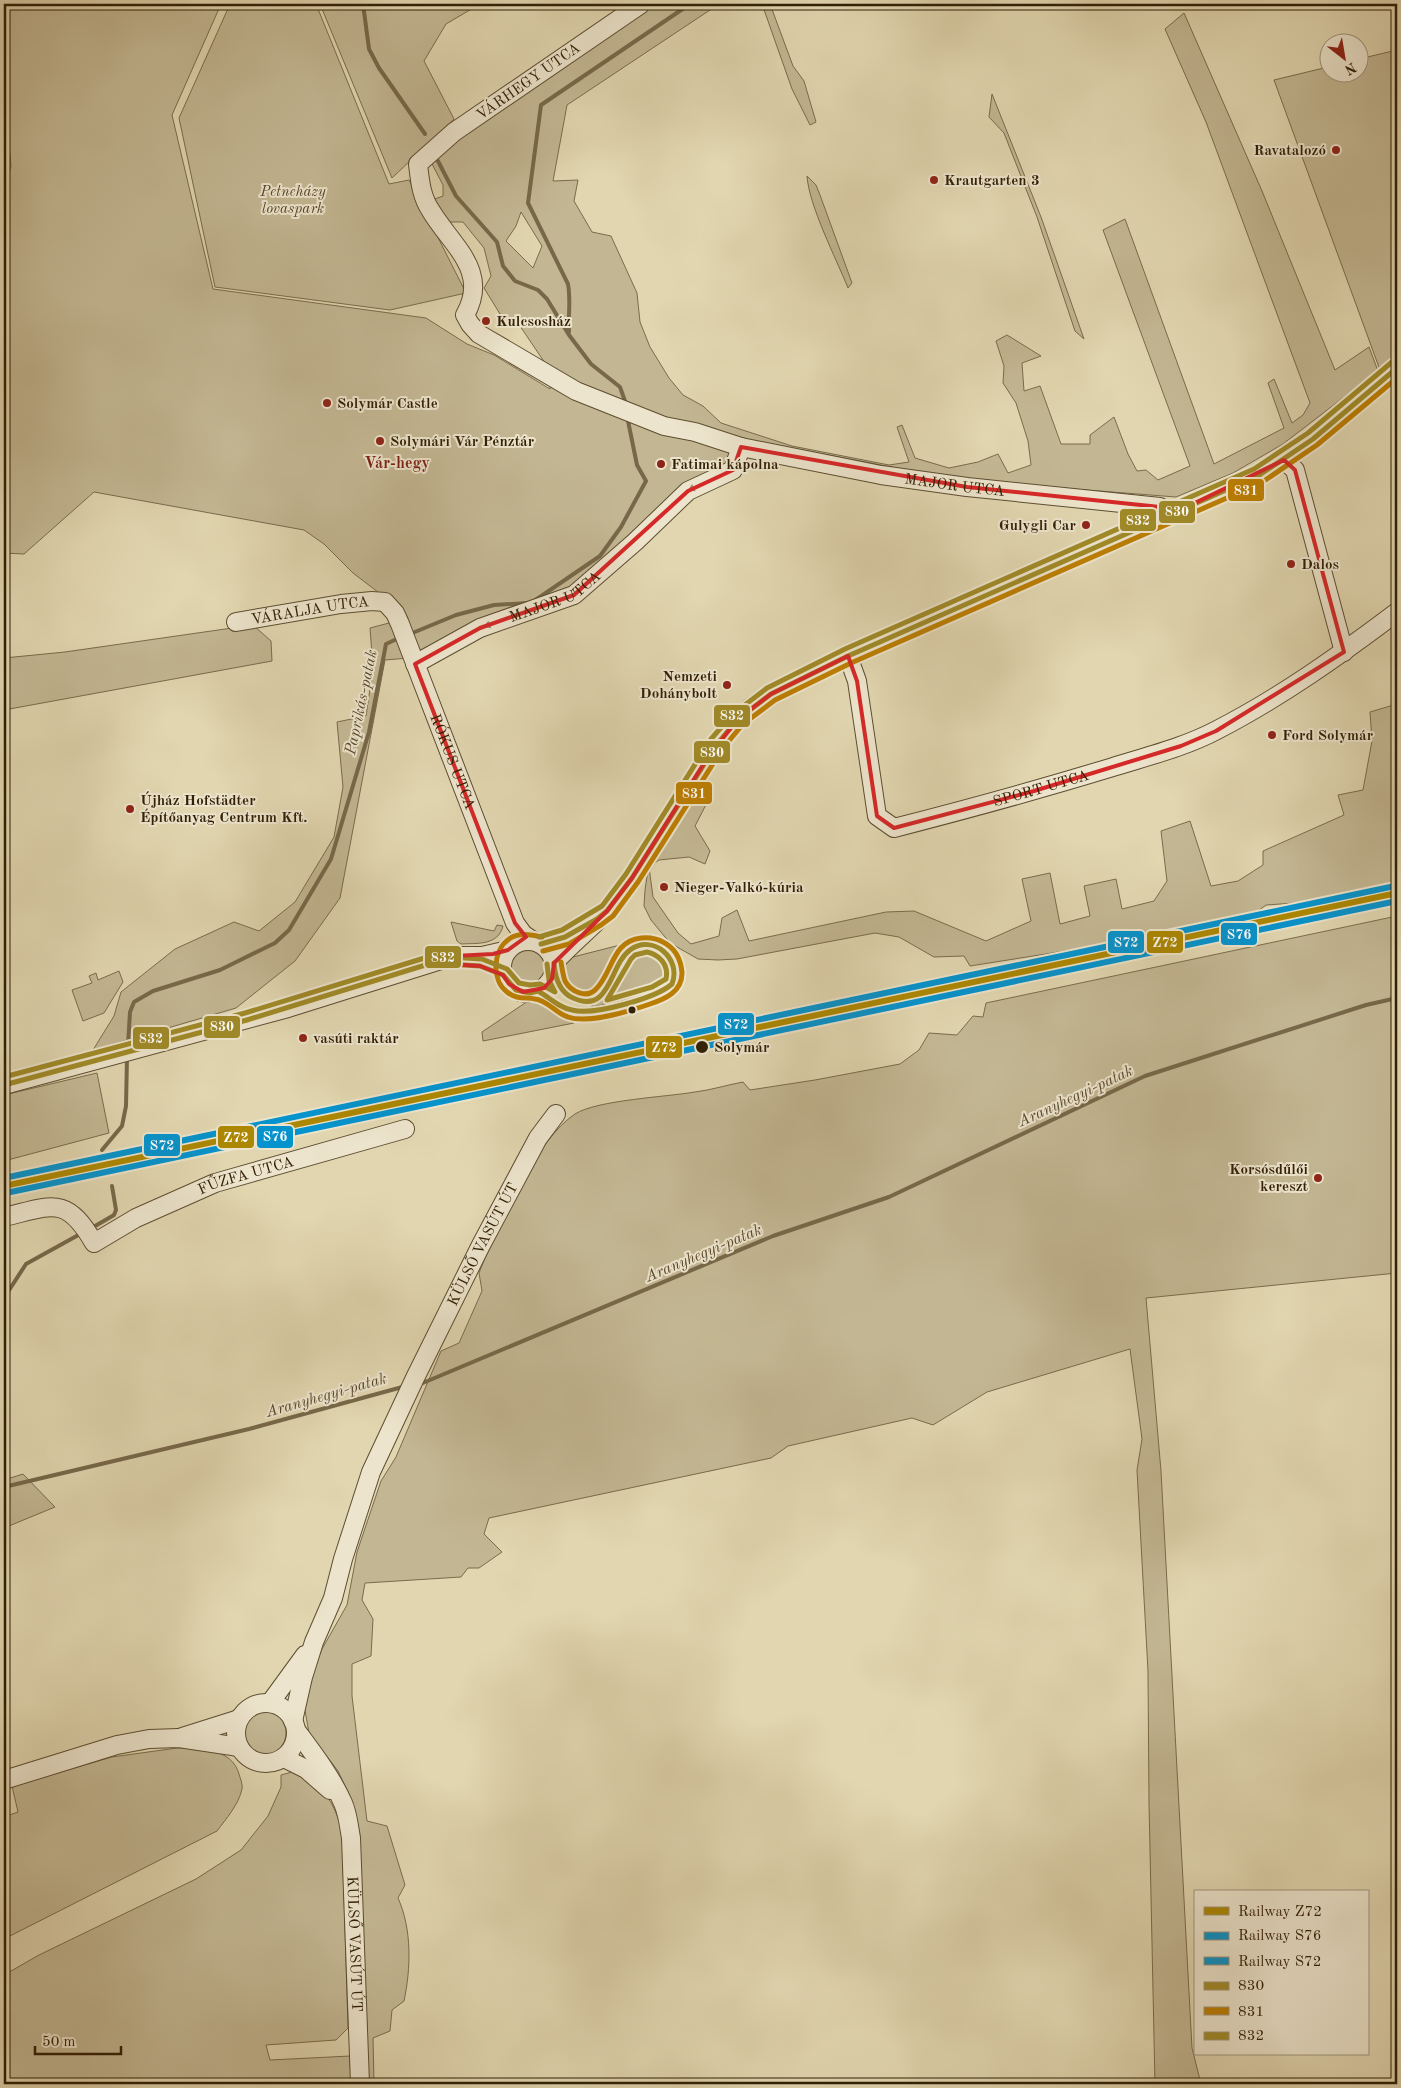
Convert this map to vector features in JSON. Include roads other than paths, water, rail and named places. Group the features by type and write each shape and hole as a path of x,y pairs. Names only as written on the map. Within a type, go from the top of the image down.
{"street":[{"name":"VÁRHEGY UTCA","path":"465,315 472,304 474,293 473,280 462,254 430,211 420,188 418,164 454,132 642,4"},
{"name":"MAJOR UTCA","path":"465,315 479,334 576,391 664,426 695,432 741,447 881,475 967,488 1160,507 1168,516"},
{"path":"554,963 616,901 708,757 738,719 771,694 848,656 1258,476 1284,460 1397,368"},
{"name":"MAJOR UTCA","path":"415,664 480,628 574,595 634,542 688,490 733,470 741,447"},
{"path":"1284,460 1295,470 1344,652"},
{"name":"VÁRALJA UTCA","path":"236,622 341,604 372,600 385,602"},
{"name":"RÓKUS UTCA","path":"385,602 395,613 400,624 515,923 523,934 537,943"},
{"name":"SPORT UTCA","path":"848,656 857,681 877,816 894,828 1034,791 1181,746 1216,731 1344,652 1397,612"},
{"path":"537,943 565,936 598,919"},
{"name":"RÓKUS UTCA","path":"510,948 515,936 515,923"},
{"path":"4,1085 288,1008 432,962 454,956 482,956 510,948 525,941 537,943 550,951 554,963 552,979 548,984 538,991 530,993 516,990 509,984 503,975 503,962 510,948"},
{"path":"432,962 468,964 503,975"},
{"name":"KÜLSŐ VASÚT ÚT","path":"360,2084 351,1838 344,1804 326,1772 295,1725 303,1677 314,1642 333,1598 343,1559 371,1472 411,1386 481,1245 538,1138 556,1114"},
{"name":"FŰZFA UTCA","path":"4,1217 56,1207 68,1210 79,1220 91,1239 215,1183 405,1129"},
{"name":"KÜLSŐ VASÚT ÚT","path":"270,1704 314,1642"},
{"path":"179,1738 239,1719 251,1707 270,1704 281,1707 295,1725 292,1748 284,1758 271,1763 259,1763 246,1756 239,1747 236,1735 239,1719"},
{"path":"4,1780 117,1745 149,1739 179,1738 239,1747"},
{"path":"284,1758 319,1778 344,1804"}],"waterway":[{"name":"Paprikás-patak","path":"363,4 369,49 379,68 425,134"},
{"path":"569,332 568,284 528,203 541,105 690,4"},
{"name":"Paprikás-patak","path":"438,161 456,196 497,242 503,266 515,281 538,290 547,299 569,335 591,364 620,387 626,404"},
{"name":"Paprikás-patak","path":"534,601 600,556 621,527 646,481 637,465 627,416"},
{"name":"Paprikás-patak","path":"410,634 456,615 494,605 528,603"},
{"name":"Paprikás-patak","path":"128,1045 130,1012 134,1002 153,991 220,970 275,943 289,930 331,859 369,732 386,644 401,637"},
{"name":"Aranyhegyi-patak","path":"418,1385 773,1236 889,1197 1145,1076 1366,1005 1397,998"},
{"name":"Paprikás-patak","path":"102,1150 122,1126 126,1106 127,1057"},
{"name":"Paprikás-patak","path":"90,1229 114,1215 116,1210 112,1186"},
{"name":"Paprikás-patak","path":"4,1298 26,1264 82,1233"},
{"name":"Aranyhegyi-patak","path":"4,1487 249,1429 406,1386"}],"rail line":[{"name":"S72","path":"4,1178 1395,886"},
{"name":"Z72","path":"4,1186 1397,893"},
{"name":"S76","path":"6,1193 1397,901"}],"place":[{"name":"Ravatalozó","path":"1336,150"},
{"name":"Krautgarten 3","path":"934,180"},
{"name":"Kulcsosház","path":"486,321"},
{"name":"Solymár Castle","path":"327,403"},
{"name":"Solymári Vár Pénztár","path":"380,441"},
{"name":"Fatimai kápolna","path":"661,464"},
{"name":"Gulygli Car","path":"1086,525"},
{"name":"Dalos","path":"1291,564"},
{"name":"Nemzeti Dohánybolt","path":"727,685"},
{"name":"Ford Solymár","path":"1272,735"},
{"name":"Újház Hofstädter Építőanyag Centrum Kft.","path":"130,809"},
{"name":"Nieger-Valkó-kúria","path":"664,887"},
{"name":"vasúti raktár","path":"303,1038"},
{"name":"Solymár","path":"702,1047"},
{"name":"Korsósdűlői kereszt","path":"1318,1178"}],"district":[{"name":"Vár-hegy","path":"397,462"}],"park label":[{"name":"Petneházy lovaspark","path":"293,200"}]}
